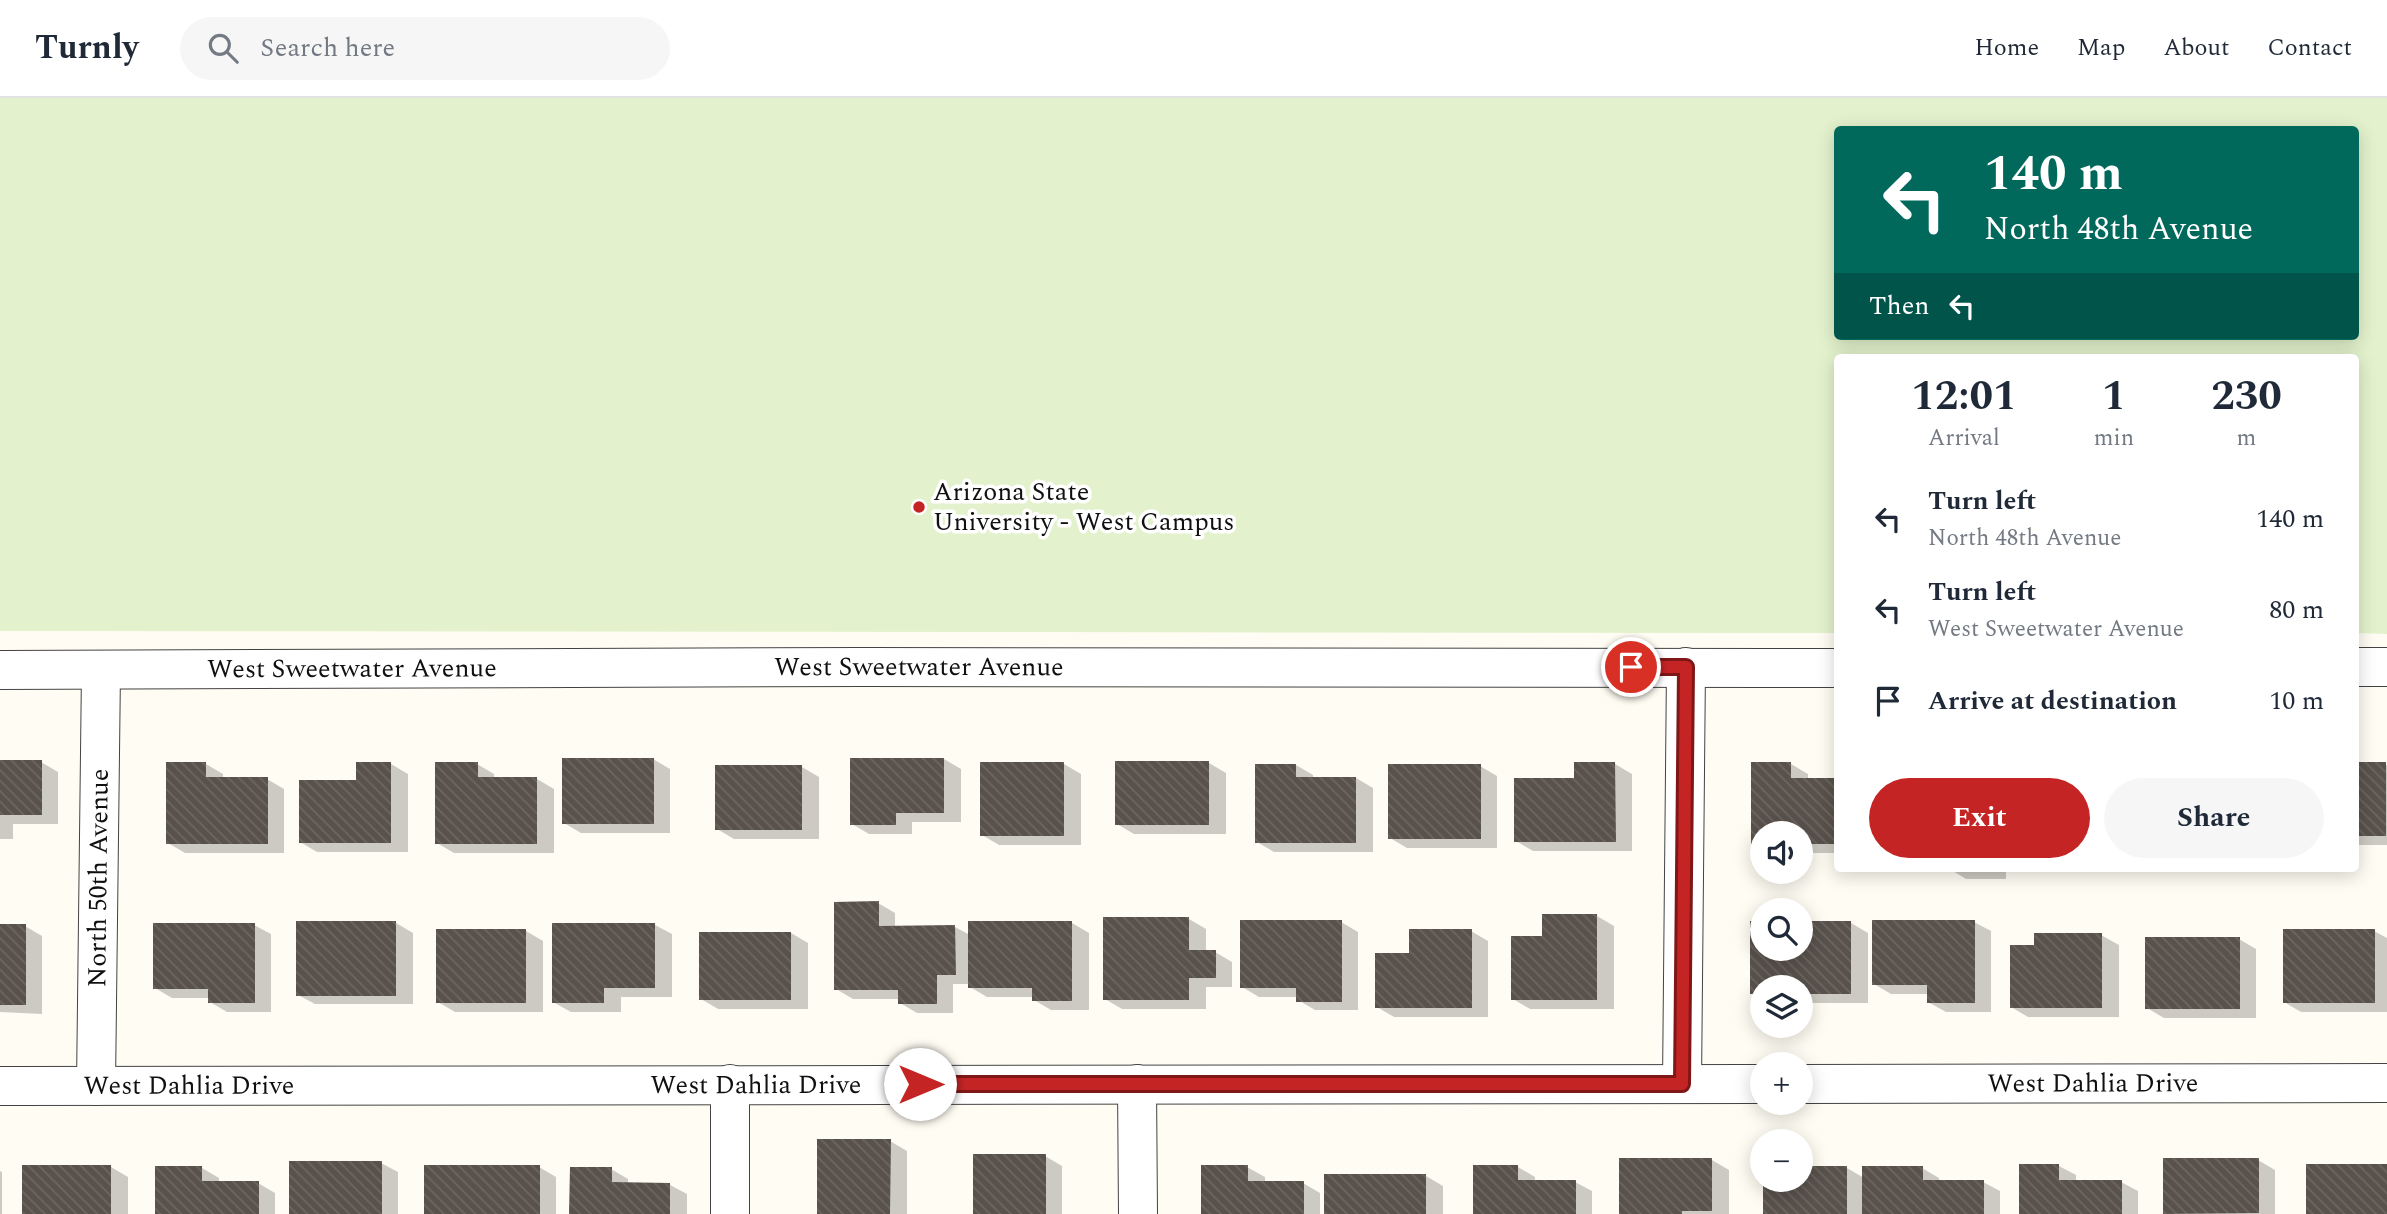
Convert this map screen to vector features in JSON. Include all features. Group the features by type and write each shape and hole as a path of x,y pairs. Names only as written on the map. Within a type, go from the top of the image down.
{"street":[{"path":"1682,1084 1686,667"},
{"path":"2359,667 2387,667"},
{"name":"West Sweetwater Avenue","path":"0,670 1834,668"},
{"name":"North 50th Avenue","path":"96,1086 100,670"},
{"name":"West Dahlia Drive","path":"1813,1084 2387,1083"},
{"path":"730,1084 730,1214"},
{"path":"1137,1084 1138,1214"},
{"name":"West Dahlia Drive","path":"0,1086 1750,1084"}],"green space":[{"name":"Arizona State University - West Campus","path":"0,98 2387,98 2387,634 2359,633 2359,354 1834,354 1834,633 0,631"}],"building":[{"path":"562,758 654,758 654,824 562,824"},
{"path":"850,758 944,758 944,813 896,813 896,825 850,825"},
{"path":"0,760 42,760 42,815 0,815"},
{"path":"1115,761 1209,761 1209,825 1115,825"},
{"path":"166,762 206,762 206,777 268,777 268,844 166,844"},
{"path":"356,762 391,762 391,843 299,843 299,780 356,780"},
{"path":"435,762 478,762 478,777 537,777 537,844 435,844"},
{"path":"980,762 1064,762 1064,836 980,836"},
{"path":"1574,762 1615,762 1616,842 1514,842 1514,778 1574,778"},
{"path":"1751,762 1791,762 1791,778 1834,778 1834,844 1813,844 1813,821 1751,821"},
{"path":"2359,762 2386,762 2386,836 2359,836"},
{"path":"1255,764 1296,764 1296,777 1356,777 1356,843 1255,843"},
{"path":"1388,764 1481,764 1481,839 1388,839"},
{"path":"715,765 802,765 802,830 715,830"},
{"path":"879,901 879,926 955,925 956,975 937,975 937,1004 898,1004 898,990 834,990 834,902"},
{"path":"1542,914 1597,914 1597,1000 1511,1000 1511,936 1542,936"},
{"path":"1103,917 1189,917 1189,950 1216,950 1216,978 1189,978 1189,1000 1103,1000"},
{"path":"1240,920 1342,920 1342,1002 1296,1002 1296,988 1240,988"},
{"path":"1872,920 1975,920 1975,1003 1927,1003 1927,985 1872,985"},
{"path":"296,921 396,921 396,996 296,996"},
{"path":"968,921 1072,921 1072,1001 1032,1001 1032,988 968,988"},
{"path":"1813,921 1851,921 1851,994 1813,994 1813,975 1750,975 1750,961 1813,961"},
{"path":"153,923 255,923 255,1003 208,1003 208,989 153,989"},
{"path":"552,923 655,923 655,988 604,988 604,1003 552,1003"},
{"path":"0,924 26,924 26,1005 0,1005"},
{"path":"436,929 526,929 526,1003 436,1003"},
{"path":"1409,929 1472,929 1472,1008 1375,1008 1375,953 1409,953"},
{"path":"2283,929 2375,929 2375,1003 2283,1003"},
{"path":"699,932 791,932 791,1000 699,1000"},
{"path":"2034,933 2102,933 2102,1008 2010,1008 2010,945 2034,945"},
{"path":"2145,937 2240,937 2240,1009 2145,1009"},
{"path":"817,1139 891,1139 890,1214 817,1214"},
{"path":"973,1154 1046,1154 1046,1214 973,1214"},
{"path":"1619,1158 1712,1158 1712,1211 1619,1214"},
{"path":"2163,1158 2259,1158 2259,1213 2163,1214"},
{"path":"289,1161 382,1161 382,1214 289,1214"},
{"path":"2019,1164 2059,1164 2059,1180 2122,1180 2122,1214 2019,1214"},
{"path":"2306,1164 2387,1164 2387,1214 2306,1214"},
{"path":"22,1165 111,1165 111,1214 22,1214"},
{"path":"424,1165 540,1165 540,1214 424,1214"},
{"path":"1201,1165 1248,1165 1248,1181 1304,1181 1304,1214 1201,1214"},
{"path":"1473,1165 1518,1165 1518,1180 1576,1180 1576,1214 1473,1214"},
{"path":"155,1166 202,1166 202,1181 259,1181 259,1214 155,1214"},
{"path":"1813,1166 1847,1166 1847,1214 1763,1214 1763,1192 1813,1192"},
{"path":"1862,1166 1923,1166 1923,1180 1984,1180 1984,1214 1862,1214"},
{"path":"570,1167 612,1167 612,1182 670,1183 670,1214 569,1214"},
{"path":"1324,1174 1426,1174 1426,1214 1324,1214"}],"place":[{"name":"Arizona State University - West Campus","path":"919,507"}],"route":[{"path":"920,1084 1682,1084 1686,667 1631,667"}]}
